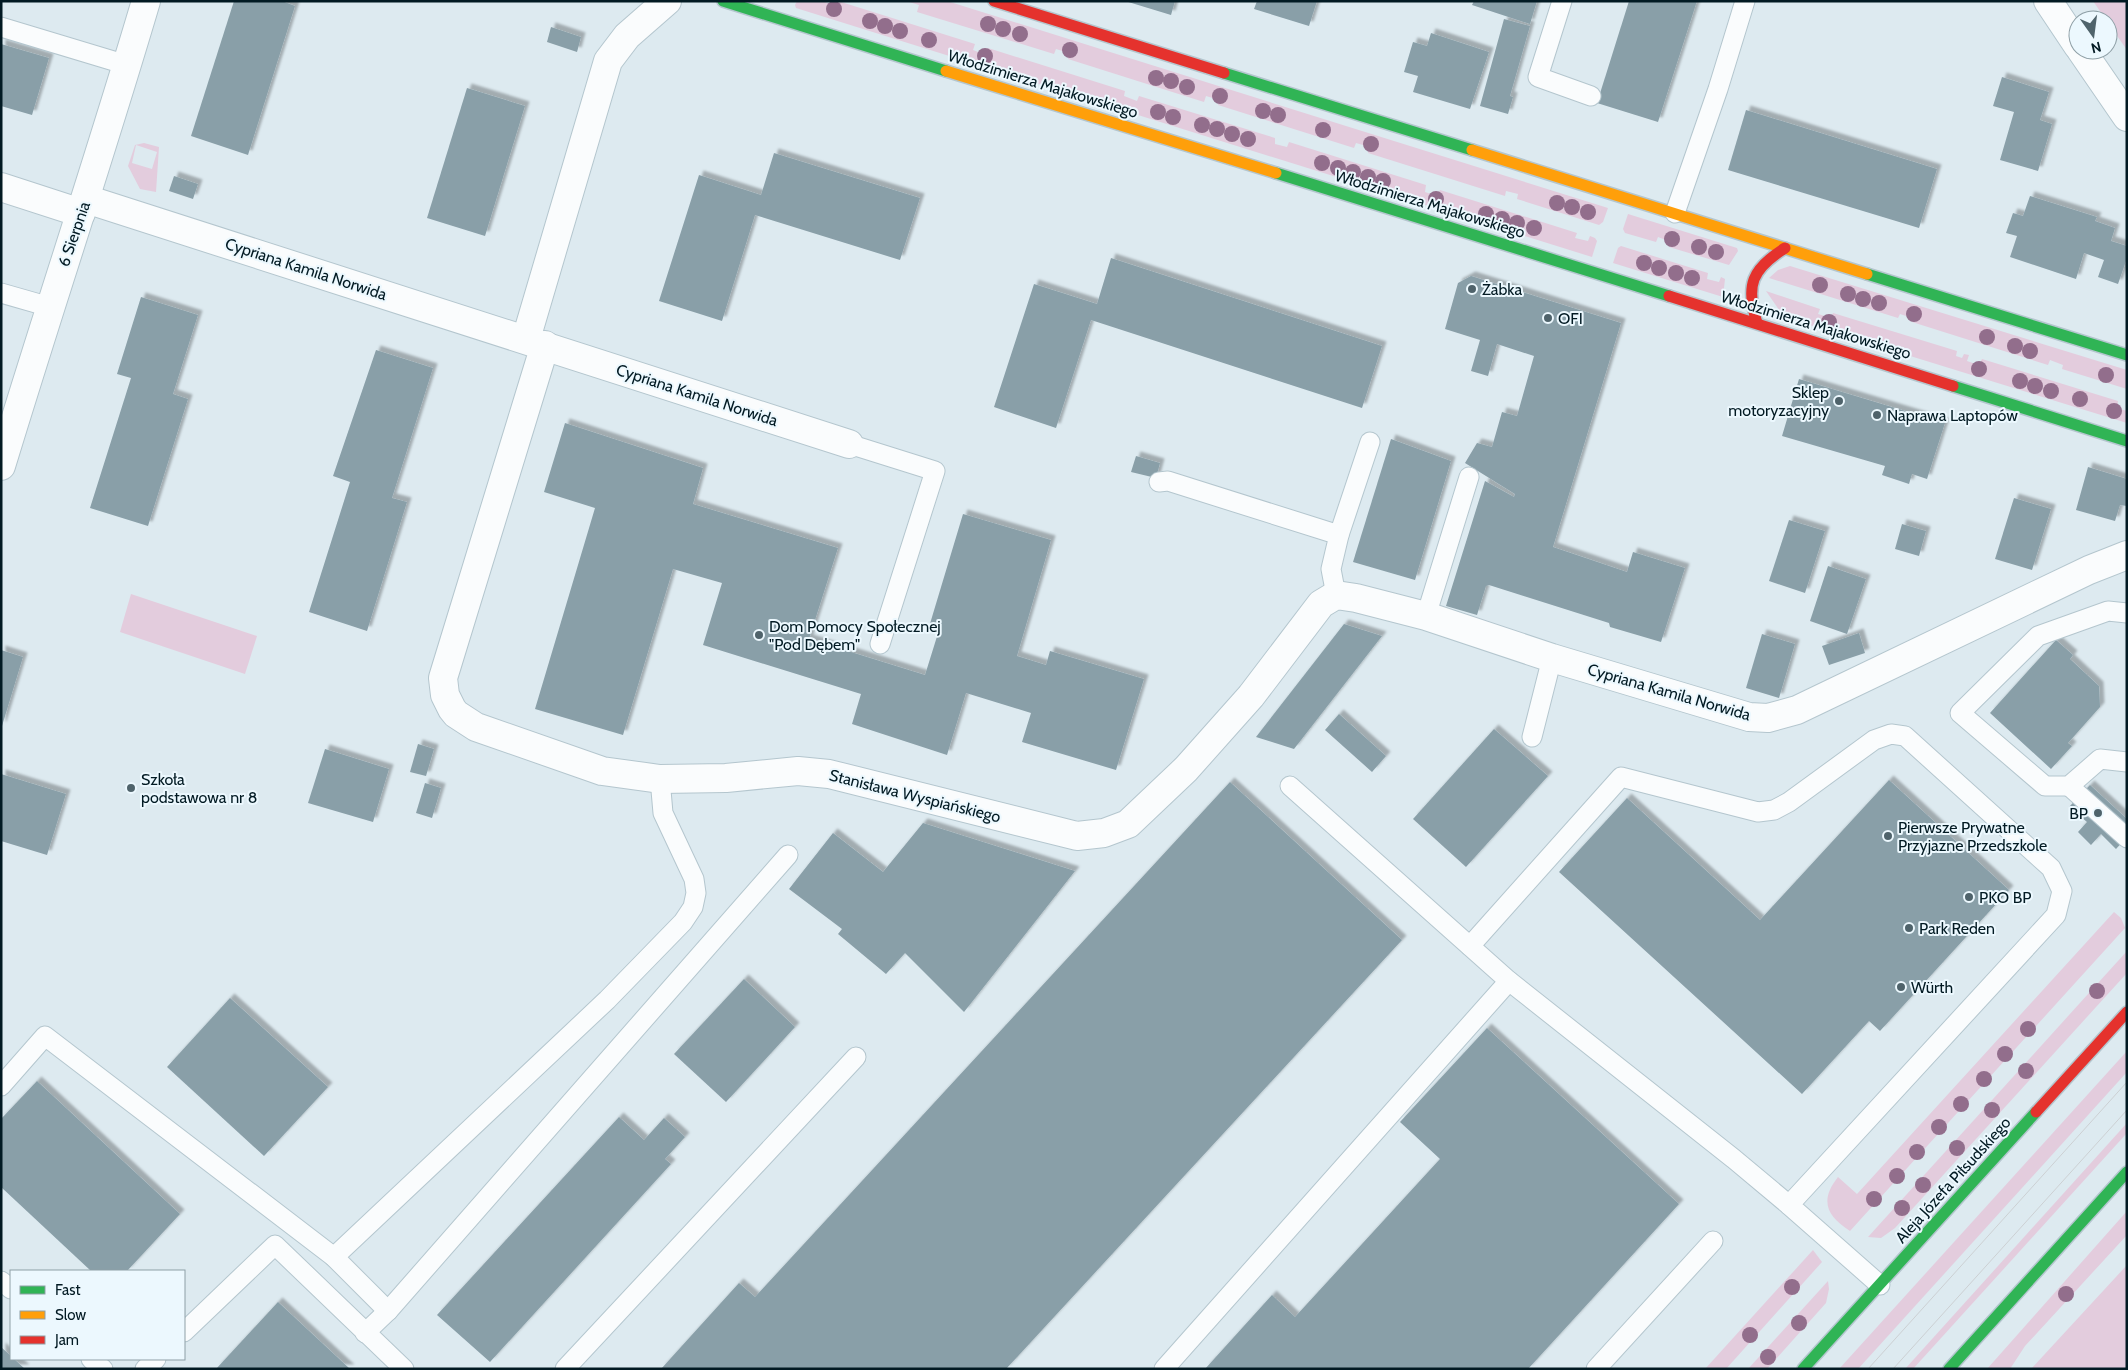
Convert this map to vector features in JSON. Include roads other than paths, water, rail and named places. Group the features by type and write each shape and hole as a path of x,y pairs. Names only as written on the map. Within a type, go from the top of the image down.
{"street":[{"name":"6 Sierpnia","path":"1,466 8,417 50,307 146,1"},
{"path":"536,342 608,61 627,36 667,1"},
{"name":"Włodzimierza Majakowskiego","path":"722,1 2127,441"},
{"path":"756,12 768,1"},
{"path":"994,1 2127,354"},
{"path":"2048,1 2068,31"},
{"path":"2088,60 2127,117"},
{"name":"Cypriana Kamila Norwida","path":"1,187 83,206 536,342 848,444"},
{"path":"1758,324 1751,306 1752,280 1768,258 1785,248"},
{"name":"Stanisława Wyspiańskiego","path":"536,342 447,662 443,686 449,703 456,714 476,727 602,771 660,779 726,778 798,771 829,774 1077,836 1104,833 1128,824 1186,768 1251,696 1321,604 1336,595"},
{"name":"Cypriana Kamila Norwida","path":"1336,595 1356,598 1426,616 1552,658 1749,717 1768,718 1797,710 2089,570 2127,555"},
{"name":"Aleja Józefa Piłsudskiego","path":"1803,1369 2127,1012"},
{"path":"1949,1369 2127,1172"}],"lane":[{"path":"1562,1 1538,77 1591,96"},
{"path":"1675,214 1718,89 1745,1"},
{"path":"1,26 127,65"},
{"path":"1,293 50,307"},
{"path":"1336,595 1331,569 1339,535 1370,442"},
{"path":"848,444 935,471 880,644"},
{"path":"1426,616 1470,477"},
{"path":"1159,482 1168,481 1339,535"},
{"path":"2127,613 2108,611 2038,636 1960,713 2045,786 2069,786 2100,759 2127,762"},
{"path":"1532,736 1552,658"},
{"path":"1470,946 1621,778 1758,812 1774,810 1789,802 1874,740 1891,734 1905,736 2051,868 2062,891 2056,915 1788,1205"},
{"path":"334,1257 607,1000 683,922 693,907 696,893 694,879 663,813 660,779"},
{"path":"1290,786 1509,981 1734,1159 1880,1285"},
{"path":"2069,786 2127,838"},
{"path":"365,1333 388,1311 788,855"},
{"path":"1164,1369 1509,981"},
{"path":"1,1086 45,1036 334,1257 388,1311"},
{"path":"565,1369 856,1057"},
{"path":"1596,1369 1713,1241"},
{"path":"185,1331 276,1245 404,1369"},
{"path":"92,1360 103,1369"},
{"path":"145,1369 155,1360"}],"tram line":[{"path":"1868,1369 2127,1082"},
{"path":"1893,1369 2127,1110"}],"place":[{"name":"Żabka","path":"1472,289"},
{"name":"OFI","path":"1548,318"},
{"name":"Sklep motoryzacyjny","path":"1839,401"},
{"name":"Naprawa Laptopów","path":"1877,415"},
{"name":"Dom Pomocy Społecznej \"Pod Dębem\"","path":"759,635"},
{"name":"Szkoła podstawowa nr 8","path":"131,788"},
{"name":"BP","path":"2098,813"},
{"name":"Pierwsze Prywatne Przyjazne Przedszkole","path":"1888,836"},
{"name":"PKO BP","path":"1969,897"},
{"name":"Park Reden","path":"1909,928"},
{"name":"Würth","path":"1901,987"}]}
